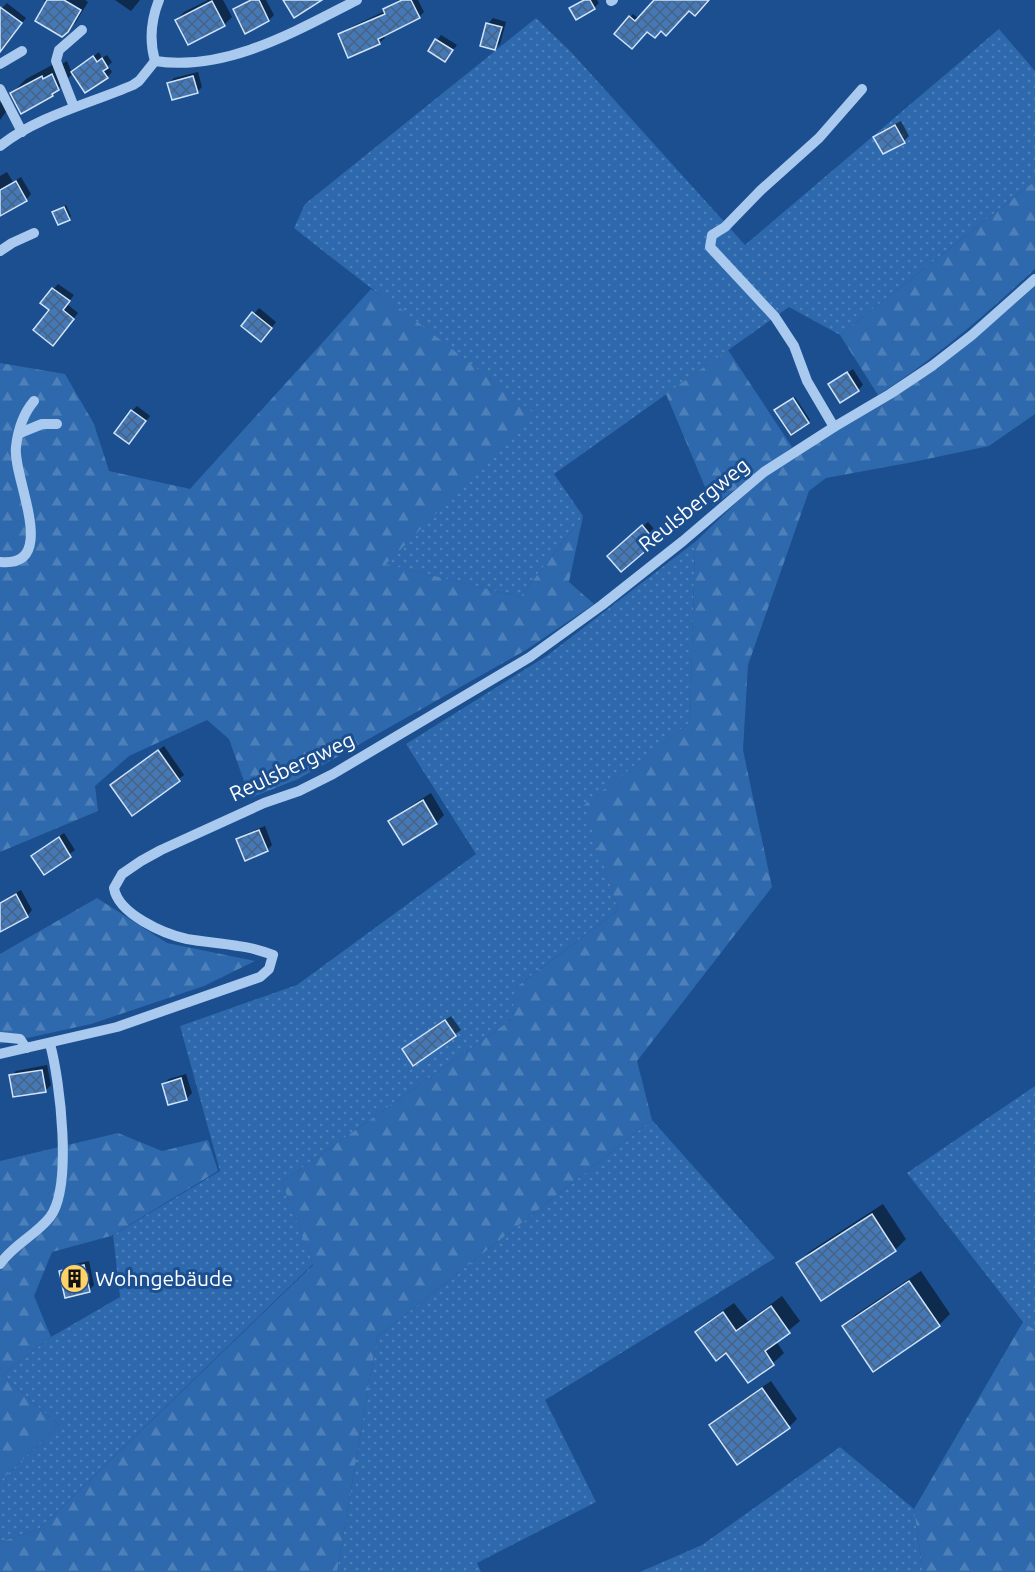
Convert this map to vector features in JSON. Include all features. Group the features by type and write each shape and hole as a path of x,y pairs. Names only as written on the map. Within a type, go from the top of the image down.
{"street":[{"path":"155,61 151,48 151,34 159,0"},
{"path":"155,61 173,64 193,63 242,53 318,20 357,0"},
{"path":"74,107 56,61 59,50 82,30"},
{"path":"0,64 22,51"},
{"path":"0,146 22,132 74,107 133,85 155,61"},
{"path":"0,89 22,132"},
{"path":"834,427 807,381 794,346 775,317 710,247 712,235 724,227 819,138 862,89"},
{"path":"0,251 34,233"},
{"name":"Reulsbergweg","path":"0,1054 117,1028 260,977 269,969 273,955 239,946 184,938 167,932 129,911 115,893 115,884 122,874 161,850 333,774 530,657 683,541 764,472 932,366 972,335 1035,279"},
{"path":"0,562 13,562 21,558 31,546 31,524 16,464 16,447 23,413 34,401"},
{"path":"20,433 42,424 57,424"},
{"path":"0,1037 20,1039 26,1048"},
{"path":"0,1264 14,1248 45,1223 56,1207 62,1179 61,1114 50,1044"}],"green space":[{"path":"536,18 572,53 745,245 999,29 1035,71 1035,181 840,335 789,307 554,474 583,516 520,597 385,564 534,414 294,228 305,204"},
{"path":"1035,181 1035,269 959,336 920,367 878,395 840,335"},
{"path":"1035,285 1035,414 989,446 826,478 809,491 748,665 743,750 772,887 637,1061 652,1120 377,1337 337,1572 0,1572 0,1542 39,1529 313,1265 282,1182 512,1019 515,988 618,910 584,805 690,722 695,542 758,482 785,461 937,369"},
{"path":"371,289 401,309 535,414 386,564 520,597 583,516 569,582 594,604 526,650 298,779 250,798 229,739 207,720 129,756 95,786 98,811 0,852 0,363 65,374 94,424 109,471 190,489"},
{"path":"728,350 792,447 713,506 666,394"},
{"path":"695,542 690,722 585,805 618,910 516,987 512,1019 282,1182 313,1264 39,1529 0,1542 0,1481 59,1425 2,1375 51,1337 120,1297 113,1235 220,1171 180,1026 297,985 476,854 406,744 548,655"},
{"path":"97,898 167,943 255,961 204,986 91,1024 0,1044 0,954"},
{"path":"1035,1086 1035,1330 1023,1322 907,1173"},
{"path":"652,1120 775,1258 545,1400 596,1502 477,1563 481,1572 337,1572 377,1337"},
{"path":"118,1133 162,1151 208,1140 218,1171 111,1236 52,1252 34,1296 51,1337 2,1375 59,1425 0,1481 0,1161"},
{"path":"1023,1322 1035,1330 1035,1572 923,1572 914,1509"},
{"path":"840,1447 914,1509 923,1572 640,1572 702,1545"}],"building":[{"path":"47,0 64,0 81,10 68,32 62,37 35,21"},
{"path":"251,0 259,0 269,21 245,34 233,9"},
{"path":"283,0 322,0 294,18"},
{"path":"402,0 411,0 420,18 378,39 380,44 348,58 338,34 385,14 383,9"},
{"path":"584,0 590,0 595,9 576,20 569,8"},
{"path":"654,0 709,0 695,16 689,11 666,36 661,31 655,38 647,32 632,49 614,34 629,16 635,21"},
{"path":"212,1 225,26 188,45 175,20"},
{"path":"0,7 22,23 0,52"},
{"path":"486,23 502,27 495,50 480,46"},
{"path":"435,39 453,50 445,62 428,51"},
{"path":"93,56 97,62 102,58 108,68 103,71 108,78 85,93 71,72"},
{"path":"52,74 59,90 52,94 53,96 21,114 10,93 42,76 43,79"},
{"path":"193,76 198,93 172,100 167,83"},
{"path":"895,125 905,143 883,154 873,137"},
{"path":"16,181 27,201 0,216 0,190"},
{"path":"64,207 70,220 58,225 52,212"},
{"path":"52,288 70,301 63,310 74,319 53,346 33,330 49,310 40,303"},
{"path":"252,312 272,328 261,342 241,326"},
{"path":"847,372 859,391 840,403 828,384"},
{"path":"793,398 809,423 791,435 774,410"},
{"path":"131,410 146,421 129,444 114,433"},
{"path":"642,525 656,542 621,572 607,556"},
{"path":"158,750 180,781 132,816 110,785"},
{"path":"423,800 437,824 403,845 388,821"},
{"path":"259,830 268,851 245,861 236,839"},
{"path":"59,837 71,857 44,875 31,856"},
{"path":"16,894 28,917 0,932 0,903"},
{"path":"445,1020 456,1036 413,1066 402,1049"},
{"path":"42,1070 46,1092 13,1097 9,1075"},
{"path":"181,1078 187,1100 168,1105 162,1084"},
{"path":"872,1214 896,1251 821,1301 796,1263"},
{"name":"Wohngebäude","path":"84,1265 90,1292 65,1298 59,1271"},
{"path":"909,1281 940,1326 873,1372 842,1326"},
{"path":"771,1306 790,1333 765,1351 774,1365 748,1383 726,1353 716,1361 695,1332 723,1312 736,1331"},
{"path":"762,1388 790,1428 737,1465 709,1425"}],"place":[{"name":"Wohngebäude","path":"74,1279"}]}
